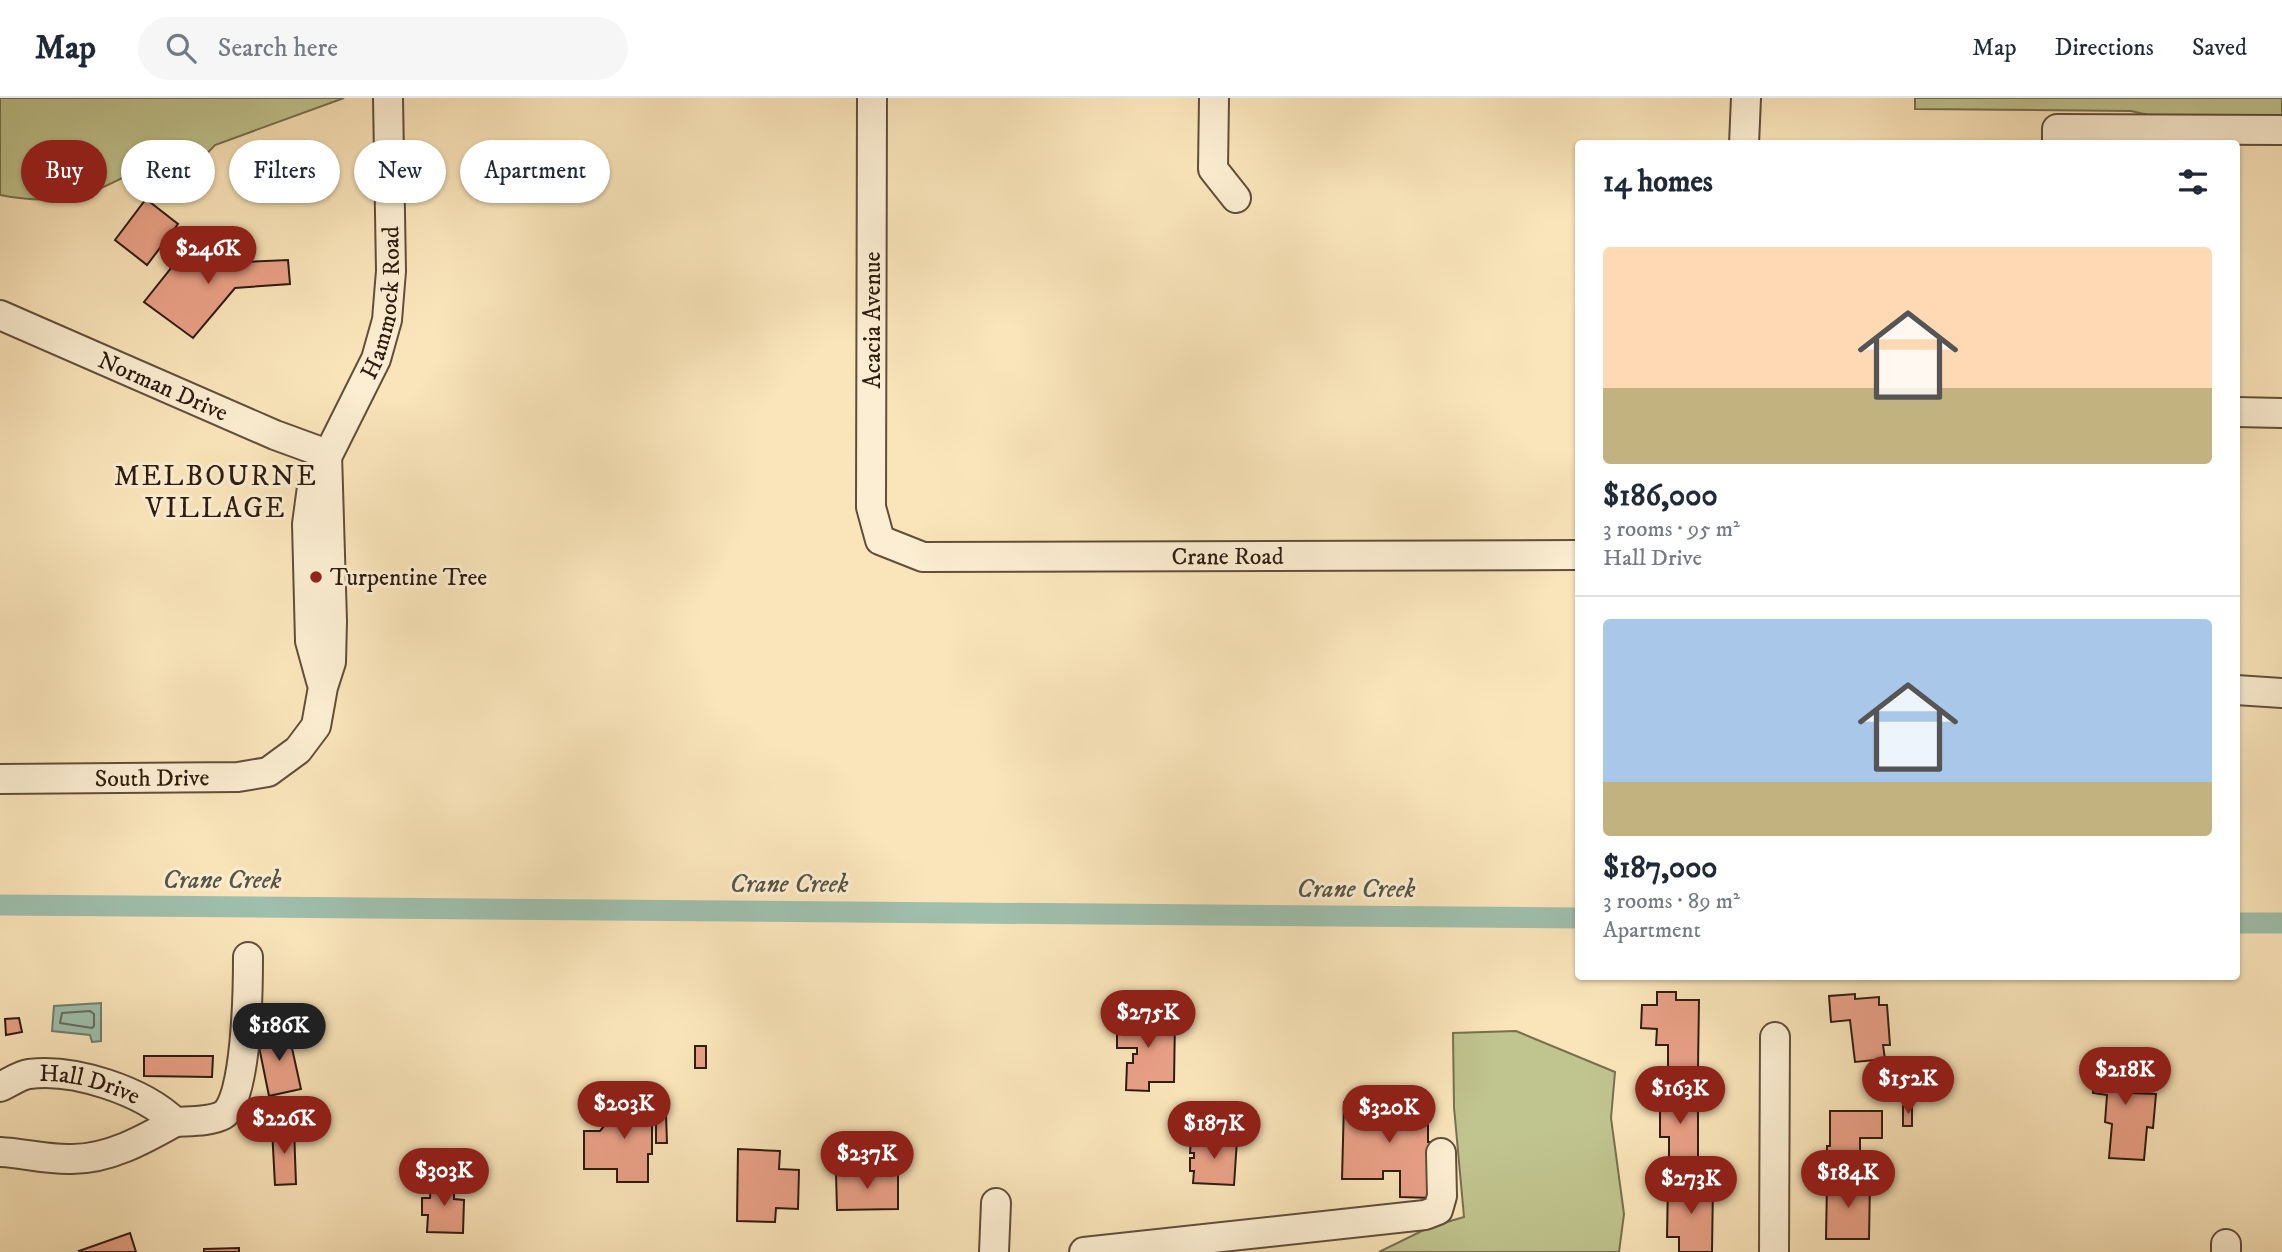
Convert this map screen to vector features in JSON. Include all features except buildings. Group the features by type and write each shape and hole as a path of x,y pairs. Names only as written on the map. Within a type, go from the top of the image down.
{"street":[{"name":"Hammock Road","path":"298,750 316,726 331,662 327,454 376,359 387,320 391,271 388,98"},
{"name":"Acacia Avenue","path":"872,98 872,507 880,540"},
{"path":"1214,98 1213,169 1236,198"},
{"path":"1744,140 1746,98"},
{"path":"2057,136 2282,130"},
{"name":"Norman Drive","path":"0,315 275,435 327,454"},
{"path":"2240,412 2282,413"},
{"name":"Crane Road","path":"880,540 923,557 1575,555"},
{"path":"2240,690 2282,693"},
{"name":"South Drive","path":"0,779 238,777 268,772 298,750"},
{"name":"Hall Drive","path":"0,1152 70,1159 97,1157 150,1136 175,1122 222,1116 230,1108 239,1083 248,999 248,957"},
{"path":"1774,1252 1775,1037"},
{"name":"Hall Drive","path":"0,1087 27,1074 68,1075 115,1087 161,1109 175,1122"},
{"path":"1084,1252 1425,1215 1438,1210 1442,1196 1441,1153"},
{"path":"994,1252 996,1203"}],"green space":[{"path":"0,98 344,98 215,145 215,140 121,140 121,178 107,185 107,140 21,140 21,198 0,195"},
{"path":"1915,98 2282,98 2282,118 2157,117 2131,111 1915,109"},
{"path":"1516,1031 1615,1072 1611,1118 1624,1214 1619,1252 1379,1252 1430,1227 1464,1217 1454,1107 1453,1033"}],"water":[{"path":"101,1003 101,1041 92,1042 90,1035 52,1031 54,1006"}],"waterway":[{"name":"Crane Creek","path":"0,905 1575,918"},
{"name":"Crane Creek","path":"2240,923 2282,923"}],"place":[{"name":"Turpentine Tree","path":"316,577"}],"district":[{"name":"MELBOURNE VILLAGE","path":"216,491"}]}
